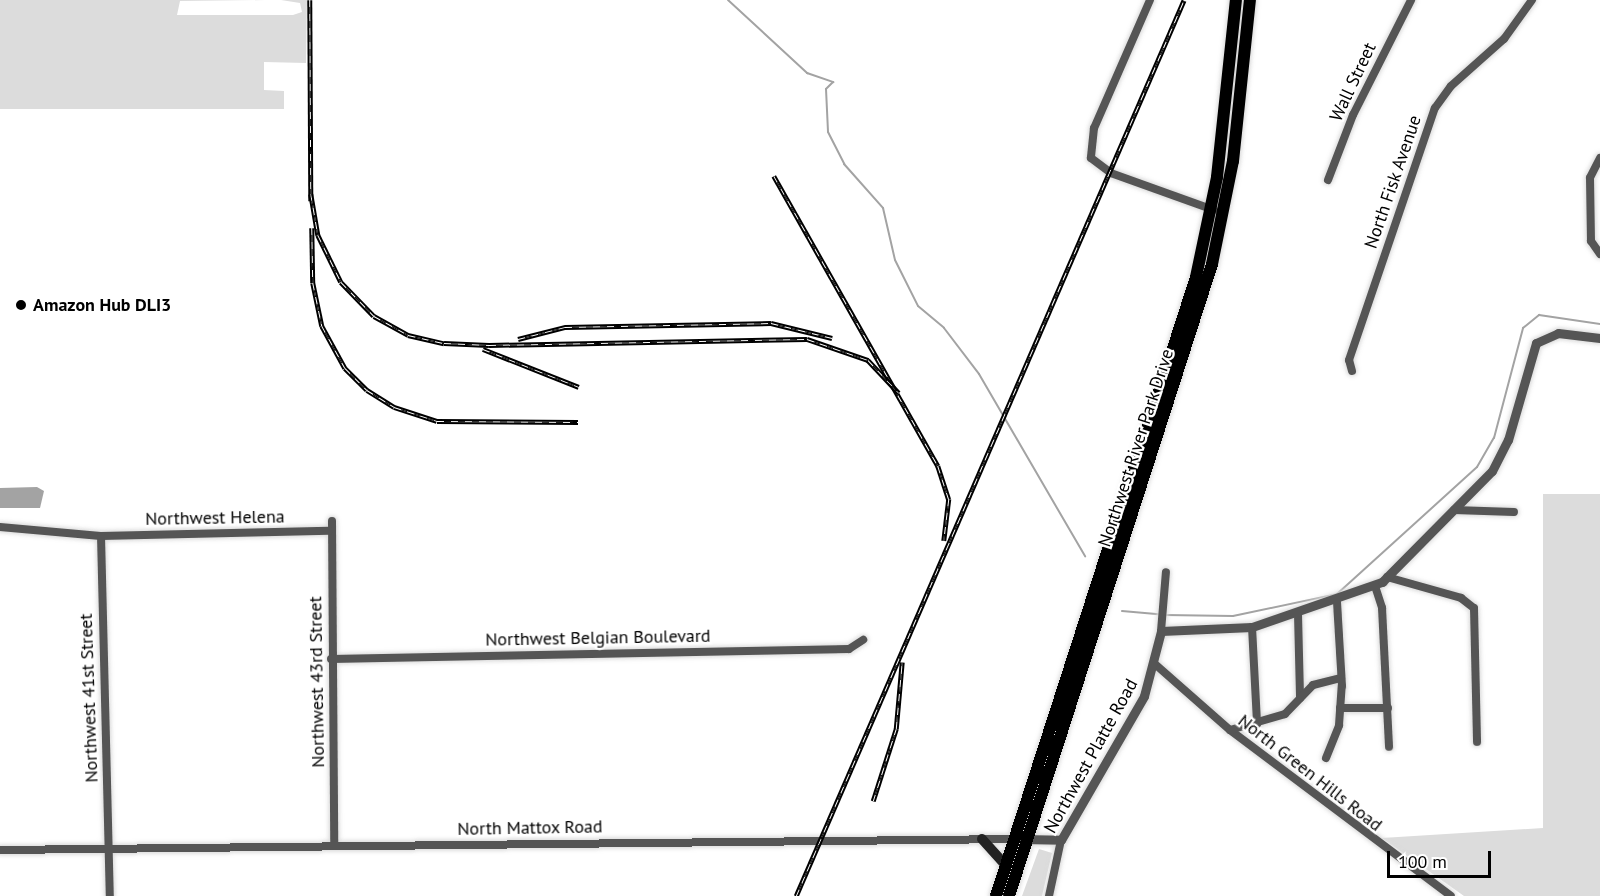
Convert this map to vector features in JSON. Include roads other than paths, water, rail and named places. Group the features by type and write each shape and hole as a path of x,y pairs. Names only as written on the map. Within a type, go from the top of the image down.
{"main road":[{"name":"Northwest River Park Drive","path":"1086,642 1122,503 1218,211 1236,0"},
{"name":"Northwest River Park Drive","path":"996,896 1136,508 1218,211 1250,0"},
{"path":"1122,503 1136,508"},
{"name":"Northwest River Park Drive","path":"1009,896 1028,839 1076,671"},
{"path":"982,838 1006,866"}],"street":[{"path":"1150,0 1094,128 1091,158 1111,173 1218,211"},
{"name":"Wall Street","path":"1328,180 1365,88 1411,0"},
{"name":"North Fisk Avenue","path":"1352,371 1348,360 1435,108 1451,86 1504,39 1532,0"},
{"path":"1599,159 1590,189 1591,241 1600,254"},
{"path":"1166,572 1161,627 1252,627 1337,601 1375,586 1387,577 1454,510 1500,458 1536,343 1558,333 1600,338"},
{"path":"1454,510 1514,512"},
{"name":"Northwest 43rd Street","path":"332,521 329,531 334,844"},
{"name":"Northwest Helena","path":"0,527 101,536 329,531"},
{"name":"Northwest 41st Street","path":"101,536 103,769 110,848 110,896"},
{"path":"1387,577 1461,598 1474,608 1477,742"},
{"path":"1375,586 1382,608 1389,747"},
{"path":"1326,759 1340,708 1341,678 1337,601"},
{"path":"1298,614 1300,698"},
{"name":"Northwest Platte Road","path":"1049,896 1061,840 1144,696 1153,675 1161,627"},
{"path":"1252,627 1257,724"},
{"name":"Northwest Belgian Boulevard","path":"331,658 849,649 863,640"},
{"name":"North Green Hills Road","path":"1156,665 1230,730 1451,896"},
{"path":"1230,730 1257,724 1284,714 1313,685 1341,678"},
{"path":"1340,708 1388,708"},
{"name":"North Mattox Road","path":"0,850 334,844 982,838 1061,840"}],"waterway":[{"path":"728,0 807,73 833,82 826,89 828,132 844,164 883,208 895,260 918,306 944,328 979,374 1085,556"},
{"path":"1165,615 1233,616 1337,594 1477,467 1494,438 1523,328 1539,315 1600,324"},
{"path":"1122,611 1159,614"}],"railway":[{"path":"310,0 311,201"},
{"path":"796,896 1184,0"},
{"path":"774,176 938,466 949,499 944,541"},
{"path":"311,194 318,235 341,282 374,316 408,335 444,343 489,345 807,339 868,360 899,393"},
{"path":"312,228 313,283 322,326 345,368 367,390 394,407 437,421 578,422"},
{"path":"518,339 565,327 771,323 832,338"},
{"path":"483,349 579,387"},
{"path":"873,801 896,729 902,662"}],"place":[{"name":"Amazon Hub DLI3","path":"21,305"}]}
